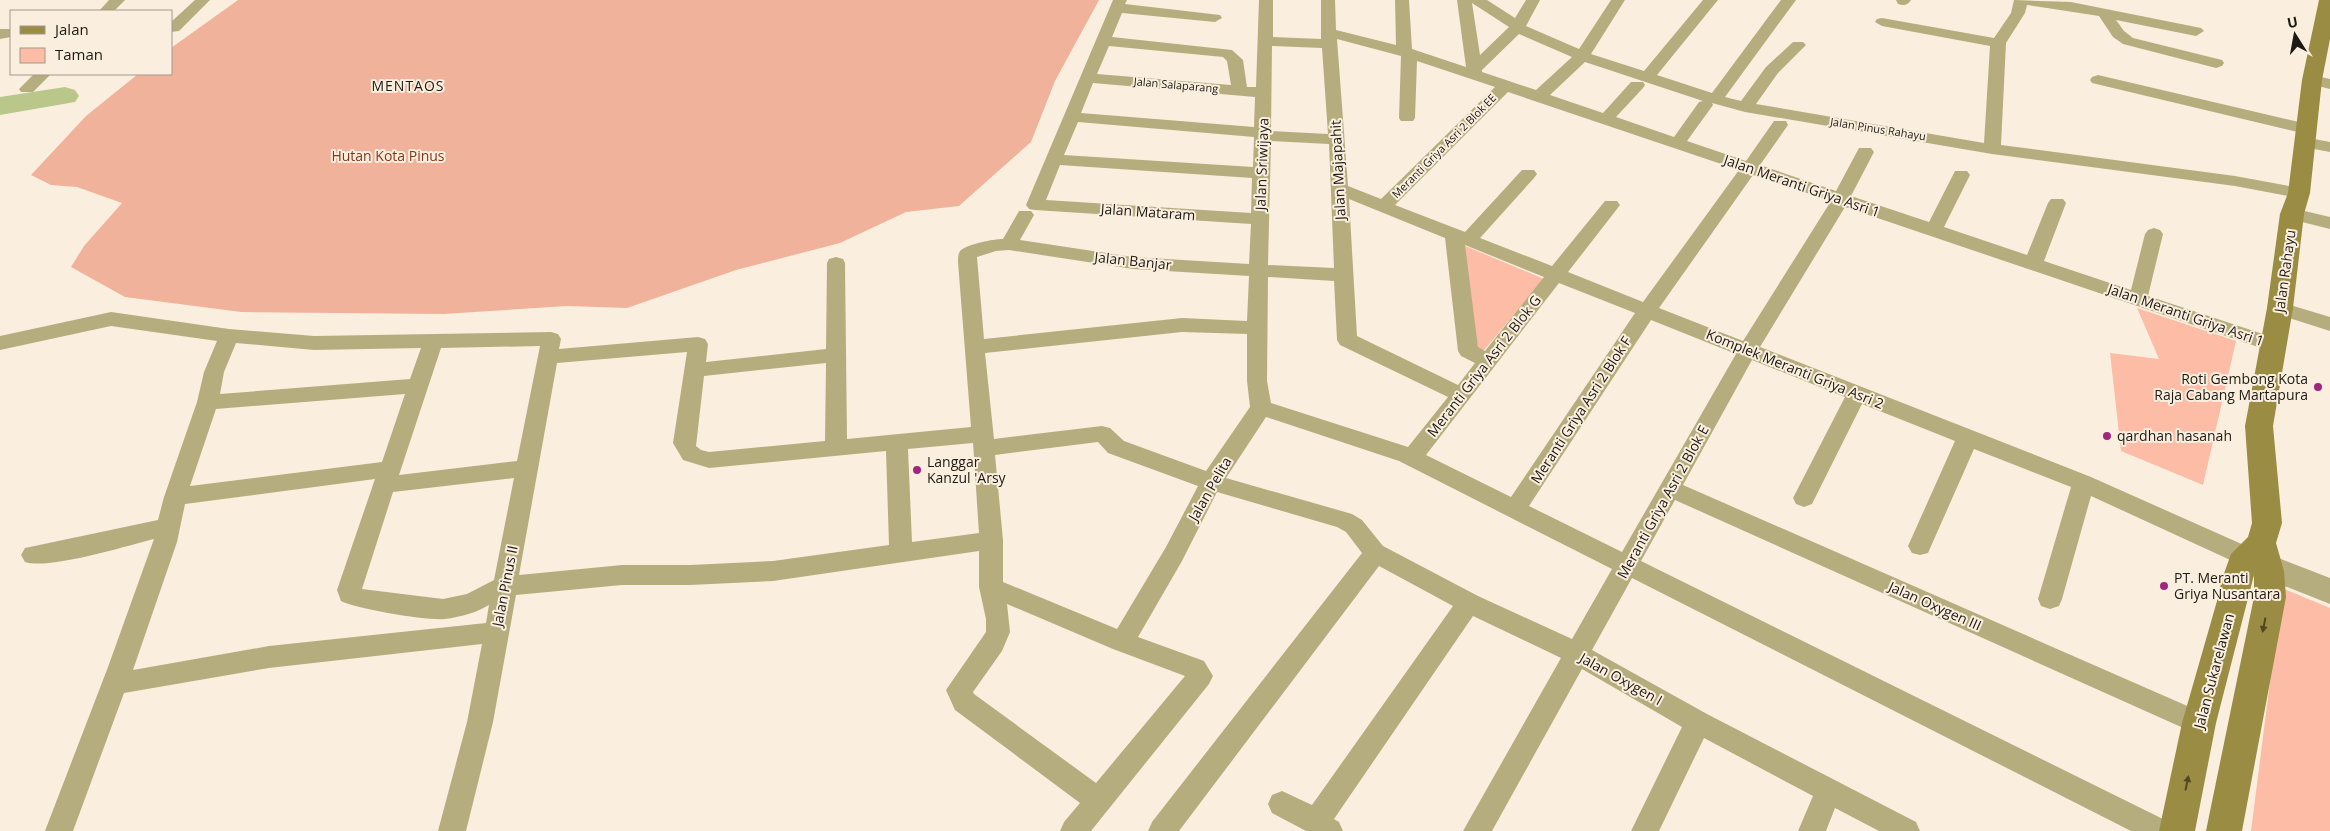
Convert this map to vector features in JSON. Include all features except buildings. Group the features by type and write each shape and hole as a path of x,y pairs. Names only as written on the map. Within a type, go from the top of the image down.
{"main road":[{"name":"Jalan Rahayu","path":"2258,556 2267,522 2259,426 2280,308 2305,135 2321,82 2328,0"},
{"name":"Jalan Sukarelawan","path":"2177,831 2199,723 2233,601 2236,579 2242,563 2258,556"},
{"path":"2224,831 2270,597 2258,556"}],"street":[{"path":"107,10 118,0"},
{"path":"174,28 203,0"},
{"name":"Jalan Sriwijaya","path":"1257,328 1266,0"},
{"name":"Jalan Majapahit","path":"1328,0 1347,340 1461,395"},
{"path":"1402,0 1406,53 1407,118"},
{"path":"1464,0 1474,73"},
{"path":"1474,73 1518,27 1533,0"},
{"path":"1538,97 1582,56 1618,0"},
{"path":"1605,120 1642,81 1711,0"},
{"path":"1677,144 1789,0"},
{"path":"1992,149 1998,43 2018,13 2021,0 2056,3 2196,31"},
{"name":"Jalan Pinus Rahayu","path":"1488,3 1518,27 1582,56 1642,81 1710,102 1992,149 2235,181 2296,204 2330,223"},
{"path":"1009,244 1030,210 1054,159 1118,4 1214,18"},
{"path":"2104,12 2118,34 2128,41 2216,63"},
{"path":"1882,22 1998,43"},
{"name":"Jalan Meranti Griya Asri 1","path":"1266,41 1329,39 1406,53 1474,73 1505,86 1605,120 2274,344"},
{"path":"1103,41 1227,53 1235,60 1240,91"},
{"path":"1745,107 1772,70 1798,45"},
{"path":"27,89 42,75"},
{"name":"Jalan Salaparang","path":"1088,78 1264,93"},
{"path":"2098,80 2305,135 2330,147"},
{"name":"Meranti Griya Asri 2 Blok EE","path":"1384,206 1505,86"},
{"path":"1072,116 1337,139"},
{"name":"Meranti Griya Asri 2 Blok F","path":"1516,509 1647,310 1780,125"},
{"name":"Meranti Griya Asri 2 Blok E","path":"1477,831 1748,350 1841,199 1865,152"},
{"path":"1054,159 1262,173"},
{"path":"1488,360 1468,350 1461,237 1528,174"},
{"path":"1934,230 1961,175"},
{"name":"Komplek Meranti Griya Asri 2","path":"1339,189 1968,437 2258,556"},
{"path":"2033,264 2057,203"},
{"name":"Meranti Griya Asri 2 Blok G","path":"1412,457 1611,205"},
{"name":"Jalan Mataram","path":"1030,210 1260,219"},
{"path":"2138,299 2154,234"},
{"name":"Jalan Banjar","path":"975,347 966,262 968,254 972,251 994,246 1009,244 1133,262 1343,275"},
{"path":"836,263 836,449"},
{"path":"2280,308 2330,324"},
{"path":"0,343 111,319 229,336 314,343 434,340 550,349 698,344 684,443 688,453 695,458 710,460 896,443 983,441 1102,434 1114,443 1116,447 1211,482"},
{"path":"1098,801 964,702 959,690 993,644 998,632 998,619 992,587 991,540 975,347 1182,325 1257,328 1257,381 1261,408 1412,457 2159,831"},
{"path":"59,831 115,684 165,542 175,497 208,402 214,372 229,336"},
{"path":"434,340 351,583 350,594 358,598 443,609 472,603 505,586 622,575 773,571 991,540"},
{"name":"Jalan Pinus II","path":"452,831 480,722 550,349"},
{"path":"695,370 836,355"},
{"path":"208,402 418,386"},
{"path":"1804,498 1856,393"},
{"name":"Jalan Pelita","path":"1122,642 1174,554 1211,482 1261,408"},
{"path":"1920,546 1968,437"},
{"path":"896,443 901,553"},
{"path":"175,497 386,477 528,468"},
{"name":"Jalan Oxygen I","path":"1211,482 1344,520 1354,526 1375,553 1469,602 1578,654 1698,722 1906,831"},
{"path":"2050,599 2083,483"},
{"name":"Jalan Oxygen III","path":"1671,489 2199,723"},
{"path":"33,555 66,550 168,526"},
{"path":"1162,831 1375,553"},
{"path":"2258,556 2330,591"},
{"path":"992,587 1122,642 1195,668 1200,676 1074,831"},
{"path":"1282,804 1322,827 1469,602"},
{"path":"115,684 269,657 497,632"},
{"path":"1645,831 1698,722"},
{"path":"1812,831 1830,791"}],"green space":[{"name":"Hutan Kota Pinus","path":"238,0 1099,0 1055,81 1031,142 959,206 906,212 840,243 736,270 627,308 567,306 444,314 241,312 125,297 71,267 84,246 122,203 77,187 51,185 31,175 86,116 137,75 172,75 172,47"},
{"path":"1463,245 1544,279 1479,356"},
{"path":"2137,308 2236,341 2203,485 2121,451 2110,353 2159,359"},
{"path":"2282,588 2330,608 2330,831 2251,831"}],"waterway":[{"path":"0,106 65,96"}],"place":[{"name":"Roti Gembong Kota Raja Cabang Martapura","path":"2318,387"},
{"name":"qardhan hasanah","path":"2107,436"},
{"name":"Langgar Kanzul 'Arsy","path":"917,470"},
{"name":"PT. Meranti Griya Nusantara","path":"2164,586"}],"district":[{"name":"MENTAOS","path":"408,86"}]}
